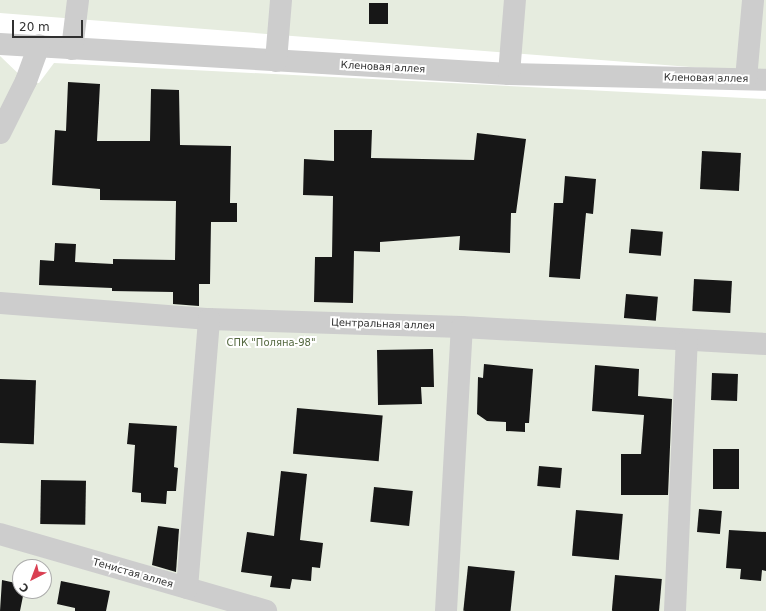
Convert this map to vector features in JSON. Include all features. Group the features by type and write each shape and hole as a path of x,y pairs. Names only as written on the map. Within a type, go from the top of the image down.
{"street":[{"path":"276,61 281,0"},
{"path":"509,74 515,0"},
{"path":"752,0 756,80"},
{"path":"72,49 75,4"},
{"name":"Кленовая аллея","path":"0,44 39,45 72,49 509,74 756,80"},
{"path":"0,133 26,81 39,45"},
{"name":"Центральная аллея","path":"0,303 209,318 462,327 687,341 766,344"},
{"path":"187,588 209,318"},
{"path":"446,611 462,327"},
{"path":"675,611 687,341"},
{"name":"Тенистая аллея","path":"0,534 266,611"}],"green space":[{"path":"0,0 766,0 766,73 0,13"},
{"name":"СПК \"Поляна-98\"","path":"0,56 26,81 39,83 54,63 766,99 766,611 0,611"}],"building":[{"path":"369,3 388,3 388,24 369,24"},
{"path":"68,82 100,84 97,141 150,141 151,89 179,90 180,145 231,146 230,203 237,203 237,222 211,222 210,284 199,284 199,306 173,304 173,292 112,291 112,288 39,285 40,260 54,261 55,243 76,244 75,262 113,264 113,259 175,260 176,201 100,200 100,189 52,185 55,130 66,131"},
{"path":"334,130 372,130 371,158 474,160 477,133 526,139 516,213 511,213 510,253 459,250 460,236 380,242 380,252 354,251 353,303 314,302 315,257 332,257 333,196 303,195 304,159 334,161"},
{"path":"702,151 741,153 739,191 700,189"},
{"path":"565,176 596,179 593,214 586,213 580,279 549,277 554,203 563,203"},
{"path":"631,229 663,232 661,256 629,253"},
{"path":"694,279 732,281 730,313 692,311"},
{"path":"626,294 658,297 656,321 624,318"},
{"path":"433,349 434,387 421,387 422,404 378,405 377,350"},
{"path":"484,364 533,369 529,423 525,423 525,432 506,431 506,422 487,421 477,414 478,377 483,378"},
{"path":"595,365 639,369 638,396 672,399 668,495 621,495 621,454 641,454 644,415 592,411"},
{"path":"712,373 738,374 737,401 711,400"},
{"path":"0,379 36,380 34,444 0,443"},
{"path":"297,408 383,415 379,461 293,454"},
{"path":"129,423 177,426 174,467 178,468 176,491 167,491 166,504 141,502 141,493 132,492 135,445 127,444"},
{"path":"713,449 739,449 739,489 713,489"},
{"path":"539,466 562,468 560,488 537,486"},
{"path":"281,471 307,474 300,540 323,543 320,568 312,567 311,581 292,579 290,589 270,587 272,576 241,572 247,532 274,536"},
{"path":"41,480 86,481 85,525 40,524"},
{"path":"374,487 413,491 409,526 370,522"},
{"path":"699,509 722,511 720,534 697,532"},
{"path":"576,510 623,514 619,560 572,556"},
{"path":"158,526 179,529 176,572 152,565"},
{"path":"729,530 766,532 766,571 762,570 761,581 740,579 741,569 726,568"},
{"path":"468,566 515,571 511,611 463,611"},
{"path":"615,575 662,579 659,611 612,611"},
{"path":"2,580 12,582 12,599 22,599 20,611 0,611"},
{"path":"61,581 110,591 106,611 75,611 75,608 57,604"}]}
